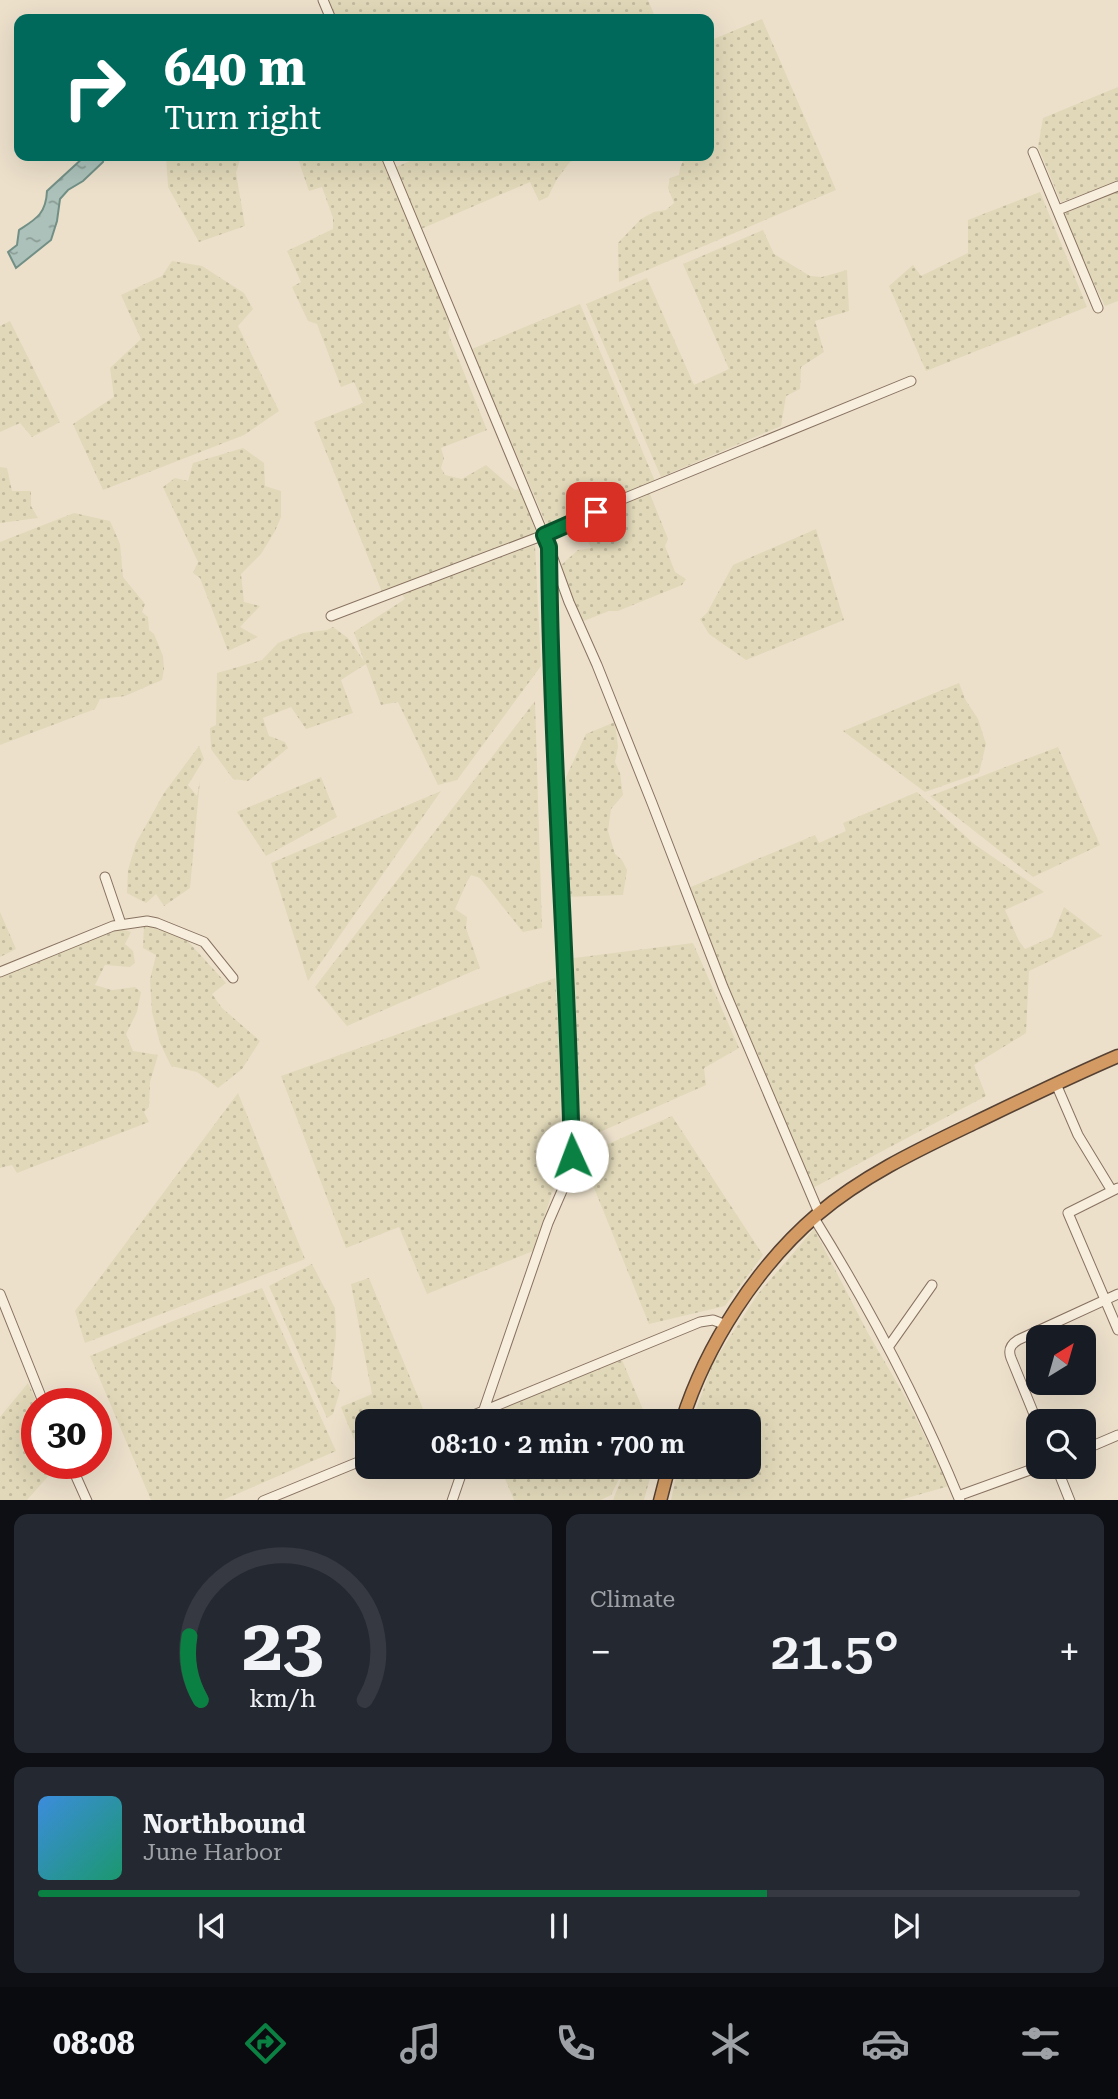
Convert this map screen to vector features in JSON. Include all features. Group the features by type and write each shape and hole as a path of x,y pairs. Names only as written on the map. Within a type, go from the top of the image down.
{"highway":[{"path":"687,1409 704,1364 726,1325 774,1260 816,1216 855,1186 912,1153 1118,1056"},
{"path":"660,1500 666,1479"}],"street":[{"path":"1033,152 1098,308"},
{"path":"388,161 549,547 816,1216 915,1397 959,1498 1026,1472"},
{"path":"1058,210 1118,186"},
{"path":"331,616 544,535 613,503 911,381"},
{"path":"484,1409 572,1162 549,547"},
{"path":"105,877 121,924"},
{"path":"0,972 121,924 147,921 201,940 214,951 233,978"},
{"path":"1056,1084 1078,1135 1115,1190 1068,1213 1118,1330"},
{"path":"889,1346 932,1285"},
{"path":"0,1294 38,1388"},
{"path":"1032,1409 1009,1353 1011,1346 1018,1340 1118,1294"},
{"path":"488,1409 701,1322 713,1320 726,1325"},
{"path":"1096,1444 1118,1435"},
{"path":"263,1500 355,1463"},
{"path":"77,1479 87,1500"},
{"path":"452,1500 459,1479"},
{"path":"1061,1479 1070,1500"}],"shaded area":[{"path":"329,0 648,0 654,14 335,14"},
{"path":"762,19 836,190 619,282 618,243 641,219 654,212 666,210 674,203 668,188 670,178 679,175 683,161 714,161 714,39"},
{"path":"1118,87 1118,182 1061,202 1038,147 1043,118"},
{"path":"166,161 240,161 236,173 245,226 199,242 168,187"},
{"path":"299,161 394,161 396,167 410,161 573,161 557,179 548,197 539,201 530,182 421,229 407,201 450,326 448,333 487,430 441,448 444,458 441,468 445,475 462,479 486,465 515,490 522,488 540,536 415,586 535,545 541,666 457,780 438,785 398,702 381,705 366,664 341,680 353,713 306,729 291,707 263,718 269,736 285,742 288,748 248,781 233,779 211,749 210,728 216,725 217,673 262,660 278,643 303,633 333,627 348,638 364,661 354,632 405,599 400,591 384,597 314,422 363,403 354,382 341,387 317,324 308,321 292,287 301,282 287,251 333,229 333,218 322,187 309,191"},
{"path":"1118,186 1118,301 1105,306 1058,210"},
{"path":"1040,192 1087,307 926,371 889,286 913,265 921,276 968,253 968,220"},
{"path":"763,230 774,254 810,276 822,277 847,270 849,311 815,321 824,352 801,367 800,389 786,396 781,426 661,477 586,304 647,278 694,385 729,369 683,264"},
{"path":"172,261 202,266 244,293 253,309 238,326 279,411 244,435 103,490 73,424 114,397 110,368 141,339 121,295 162,276"},
{"path":"580,304 655,481 547,526 472,349"},
{"path":"10,321 60,422 32,437 20,423 0,432 0,326"},
{"path":"243,448 264,463 265,486 281,491 281,517 261,554 241,574 244,602 260,606 240,627 258,637 228,651 200,578 193,573 198,562 163,487 175,478 188,481 193,463"},
{"path":"0,467 7,468 12,491 31,491 31,506 38,518 0,523"},
{"path":"648,489 668,539 665,546 675,572 686,579 682,585 618,611 609,611 581,622 560,566 578,550 591,548 578,520"},
{"path":"74,513 110,521 120,544 123,577 145,604 142,612 148,617 149,630 154,634 163,656 162,680 125,696 100,699 95,709 0,745 0,542"},
{"path":"816,529 844,620 746,660 709,634 700,619 707,613 733,565"},
{"path":"959,683 965,699 978,719 986,744 979,773 925,792 843,731"},
{"path":"535,701 542,928 523,932 480,878 471,875 455,909 467,917 466,928 480,968 347,1026 315,987"},
{"path":"615,722 618,747 615,762 620,773 623,795 611,809 608,831 615,854 627,870 623,895 564,897 561,788 586,734"},
{"path":"199,746 204,759 188,785 197,796 200,780 190,888 164,906 156,894 146,903 127,893 128,870 136,843 164,793"},
{"path":"1058,747 1100,845 1033,877 930,796"},
{"path":"321,777 337,817 266,856 237,812"},
{"path":"441,791 308,981 271,863"},
{"path":"917,792 974,844 1044,892 1005,910 1025,949 1052,937 1064,907 1102,936 1029,971 1026,1033 974,1065 986,1096 811,1189 686,889 815,835 819,843 846,831 843,823"},
{"path":"0,912 16,949 0,957"},
{"path":"144,923 184,937 226,983 212,994 222,1008 260,1041 242,1069 218,1088 197,1072 171,1066 160,1043 152,1012 150,980 156,955 143,948"},
{"path":"112,926 131,932 125,944 133,951 135,963 130,967 105,965 95,985 112,990 135,987 141,992 137,1012 126,1034 133,1051 158,1055 150,1082 149,1107 144,1112 149,1122 17,1173 12,1165 0,1168 0,970"},
{"path":"693,943 739,1048 704,1068 706,1085 575,1143 574,958"},
{"path":"555,978 561,1067 560,1169 533,1251 427,1294 399,1227 346,1248 281,1076"},
{"path":"238,1093 305,1259 85,1343 75,1311"},
{"path":"672,1116 763,1255 725,1306 649,1324 582,1158"},
{"path":"814,1229 868,1333 908,1402 949,1486 900,1500 671,1500 675,1479 761,1479 761,1409 696,1409 713,1363 758,1294"},
{"path":"312,1264 335,1308 336,1336 331,1381 340,1391 333,1414 327,1418 269,1286"},
{"path":"369,1278 423,1409 355,1409 355,1442 341,1407 372,1394 351,1284"},
{"path":"262,1288 336,1451 223,1500 151,1500 112,1408 112,1388 104,1388 90,1356"},
{"path":"622,1360 643,1409 496,1409"},
{"path":"21,1392 21,1479 46,1479 27,1500 0,1500 0,1417"},
{"path":"505,1479 619,1479 611,1495 601,1500 514,1500"},
{"path":"621,1479 650,1479 644,1500 613,1500"}],"water":[{"path":"80,161 103,161 60,199 51,240 16,268 8,252 17,245 19,230 42,211 47,191"}],"route":[{"path":"572,1156 550,634 549,547 544,535 596,512"}]}
